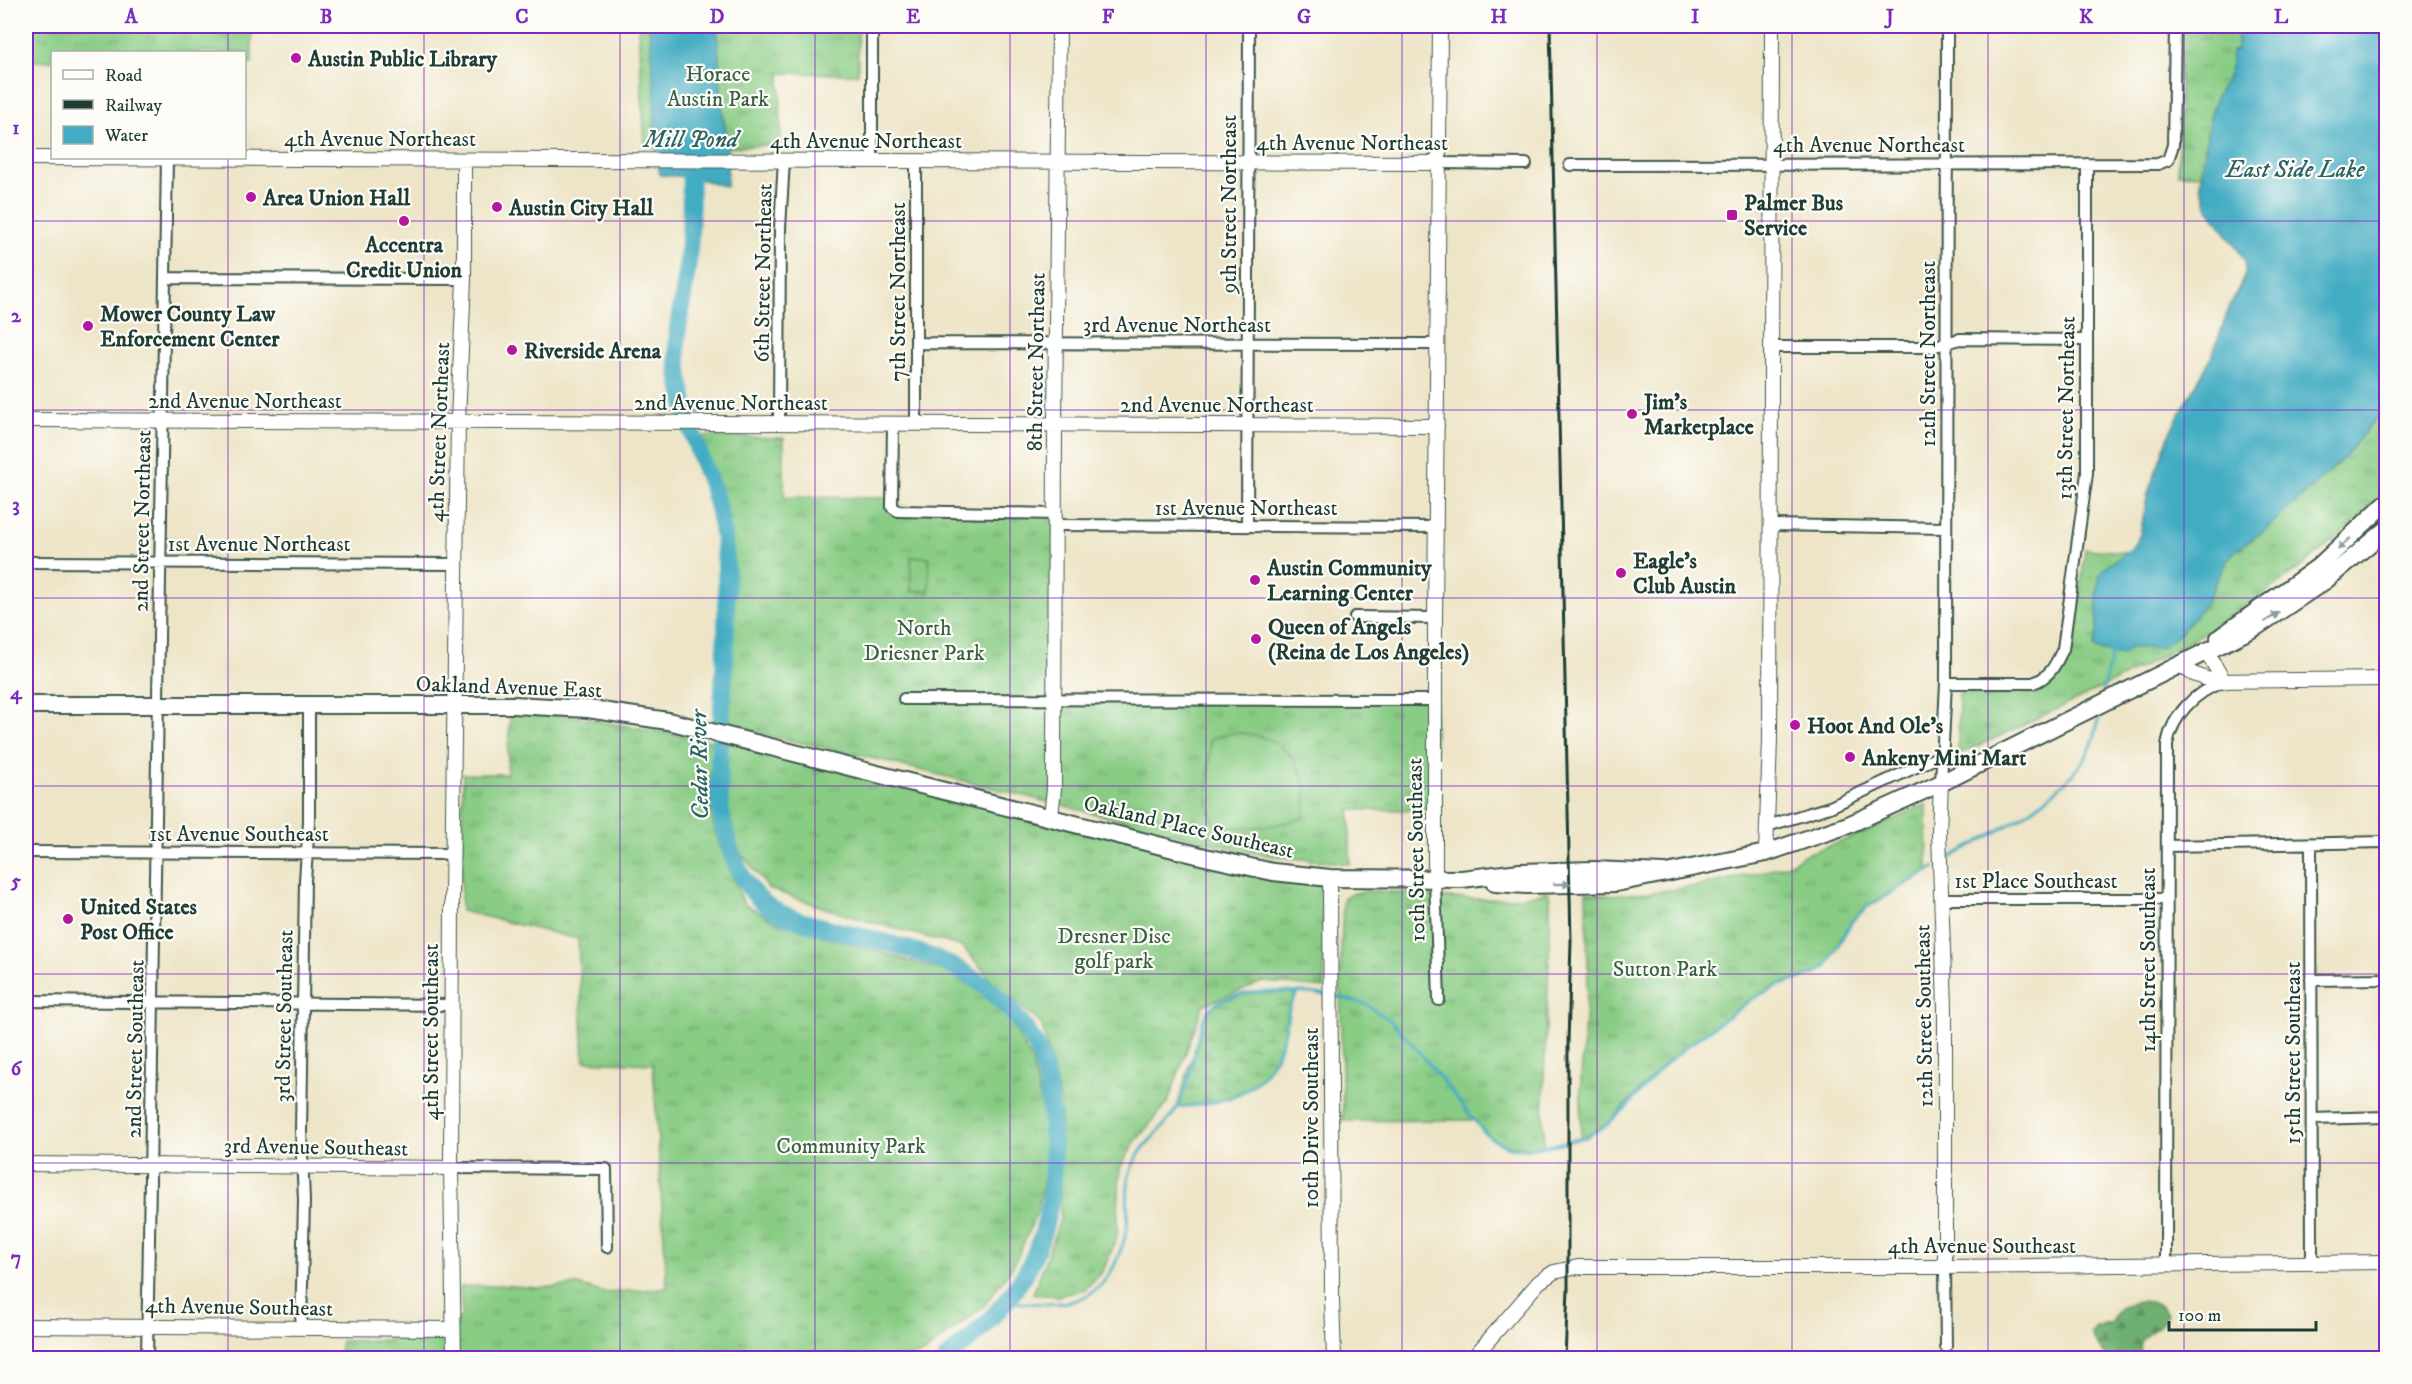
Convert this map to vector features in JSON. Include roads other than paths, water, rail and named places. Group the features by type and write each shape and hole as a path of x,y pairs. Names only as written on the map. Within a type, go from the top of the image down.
{"main road":[{"path":"2206,650 2222,635 2318,567 2386,503"},
{"path":"2206,650 2256,627 2299,600 2386,530"},
{"name":"Oakland Place Southeast","path":"1050,816 1253,868 1291,875 1330,878 1462,879 1527,885 1616,883 1766,853 1848,825 1941,783 2206,650"},
{"name":"Oakland Avenue East","path":"26,705 454,705 580,708 647,717 691,727 1050,816"}],"street":[{"path":"872,26 872,161"},
{"name":"8th Street Northeast","path":"1050,816 1054,789 1054,424 1059,26"},
{"name":"9th Street Northeast","path":"1247,526 1249,26"},
{"name":"10th Street Southeast","path":"1439,1000 1435,879 1435,618 1440,26"},
{"path":"1766,853 1770,680 1772,26"},
{"name":"12th Street Northeast","path":"1946,683 1947,26"},
{"name":"4th Avenue Northeast","path":"1570,165 2158,164 2168,160 2173,145 2175,26"},
{"name":"4th Avenue Northeast","path":"26,158 51,158"},
{"name":"2nd Street Northeast","path":"158,705 167,159"},
{"name":"4th Avenue Northeast","path":"246,159 1526,164"},
{"name":"4th Street Northeast","path":"454,705 458,421 464,279 464,160"},
{"name":"6th Street Northeast","path":"779,423 780,228 784,160"},
{"name":"7th Street Northeast","path":"915,423 916,161"},
{"name":"13th Street Northeast","path":"1946,683 2033,683 2042,680 2051,672 2063,648 2087,474 2087,164"},
{"path":"166,278 464,279"},
{"path":"1771,347 1932,347 1960,339 2087,340"},
{"name":"3rd Avenue Northeast","path":"916,343 1437,344"},
{"name":"2nd Avenue Northeast","path":"26,420 1437,426"},
{"name":"1st Avenue Northeast","path":"893,424 892,507 905,513 1247,526 1436,527"},
{"path":"1770,525 1946,528"},
{"name":"1st Avenue Northeast","path":"26,562 456,564"},
{"path":"1355,617 1435,618"},
{"path":"2206,650 2224,682"},
{"path":"2179,664 2193,674 2224,682 2386,679"},
{"name":"14th Street Southeast","path":"2166,1265 2167,756 2170,732 2180,713 2190,701 2209,687 2224,682"},
{"name":"12th Street Southeast","path":"1946,683 1939,833 1945,1008 1946,1347"},
{"path":"904,699 1435,700"},
{"name":"2nd Street Southeast","path":"147,1359 158,705"},
{"name":"3rd Street Southeast","path":"301,1328 301,1131 309,705"},
{"name":"4th Street Southeast","path":"454,705 451,1005 454,1359"},
{"path":"1767,826 1830,807 1942,755"},
{"path":"2167,846 2386,842"},
{"name":"15th Street Southeast","path":"2311,844 2312,1263"},
{"name":"1st Avenue Southeast","path":"26,852 452,854"},
{"name":"10th Drive Southeast","path":"1330,878 1334,1359"},
{"name":"1st Place Southeast","path":"1942,893 2166,899"},
{"path":"2311,980 2386,979"},
{"path":"26,1001 451,1005"},
{"path":"2312,1119 2386,1117"},
{"name":"3rd Avenue Southeast","path":"26,1164 606,1169 607,1247"},
{"name":"4th Avenue Southeast","path":"1473,1359 1539,1282 1554,1272 1578,1267 1946,1267 2386,1262"},
{"name":"4th Avenue Southeast","path":"26,1326 453,1329"}],"water":[{"name":"Mill Pond","path":"649,26 717,26 722,106 728,149 727,187 692,177 660,175 654,137 655,98"},
{"name":"East Side Lake","path":"2245,26 2386,26 2386,406 2344,458 2264,531 2236,550 2226,562 2206,603 2180,634 2160,648 2129,648 2122,655 2094,649 2100,574 2104,568 2132,548 2140,535 2148,493 2171,430 2212,356 2230,306 2245,278 2245,260 2208,208 2200,185 2209,121 2216,97 2230,73 2232,51 2237,50 2237,37"}],"waterway":[{"name":"Cedar River","path":"690,153 690,240 677,350 686,408 695,442 715,496 725,545 726,625 719,789 722,820 731,852 756,896 782,914 929,956 951,965 991,991 1025,1028 1038,1050 1046,1076 1052,1130 1052,1190 1047,1219 1038,1246 1027,1271 1012,1294 972,1337 947,1358"},
{"path":"2101,698 2112,653"},
{"path":"1943,862 2002,829 2058,789 2087,755 2092,745 2100,710"},
{"path":"1333,996 1366,1004 1391,1021 1416,1048 1484,1132 1495,1141 1509,1147 1526,1149 1548,1146 1586,1137 1605,1126 1627,1107 1662,1067 1752,999 1777,986 1816,974 1827,965 1852,921 1867,907 1935,867"},
{"path":"1006,1302 1038,1304 1068,1302 1094,1291 1105,1281 1114,1266 1125,1237 1130,1173 1139,1153 1173,1115 1178,1106 1189,1076 1202,1023 1209,1010 1222,1001 1238,995 1257,992 1327,995"},
{"path":"1178,1107 1215,1102 1231,1097 1257,1081 1277,1054 1284,1035 1289,1008 1299,992"}],"railway":[{"path":"1550,26 1571,941 1568,1043 1568,1289 1565,1358"}],"place":[{"name":"Austin Public Library","path":"296,58"},
{"name":"Area Union Hall","path":"251,197"},
{"name":"Austin City Hall","path":"497,207"},
{"name":"Palmer Bus Service","path":"1732,215"},
{"name":"Accentra Credit Union","path":"404,221"},
{"name":"Mower County Law Enforcement Center","path":"88,326"},
{"name":"Riverside Arena","path":"512,350"},
{"name":"Jim's Marketplace","path":"1632,414"},
{"name":"Eagle's Club Austin","path":"1621,573"},
{"name":"Austin Community Learning Center","path":"1255,580"},
{"name":"Queen of Angels (Reina de Los Angeles)","path":"1256,639"},
{"name":"Hoot And Ole's","path":"1795,725"},
{"name":"Ankeny Mini Mart","path":"1850,757"},
{"name":"United States Post Office","path":"68,919"}],"park label":[{"name":"Horace Austin Park","path":"718,86"},
{"name":"North Driesner Park","path":"924,640"},
{"name":"Dresner Disc golf park","path":"1114,948"},
{"name":"Sutton Park","path":"1665,968"},
{"name":"Community Park","path":"851,1145"}]}
